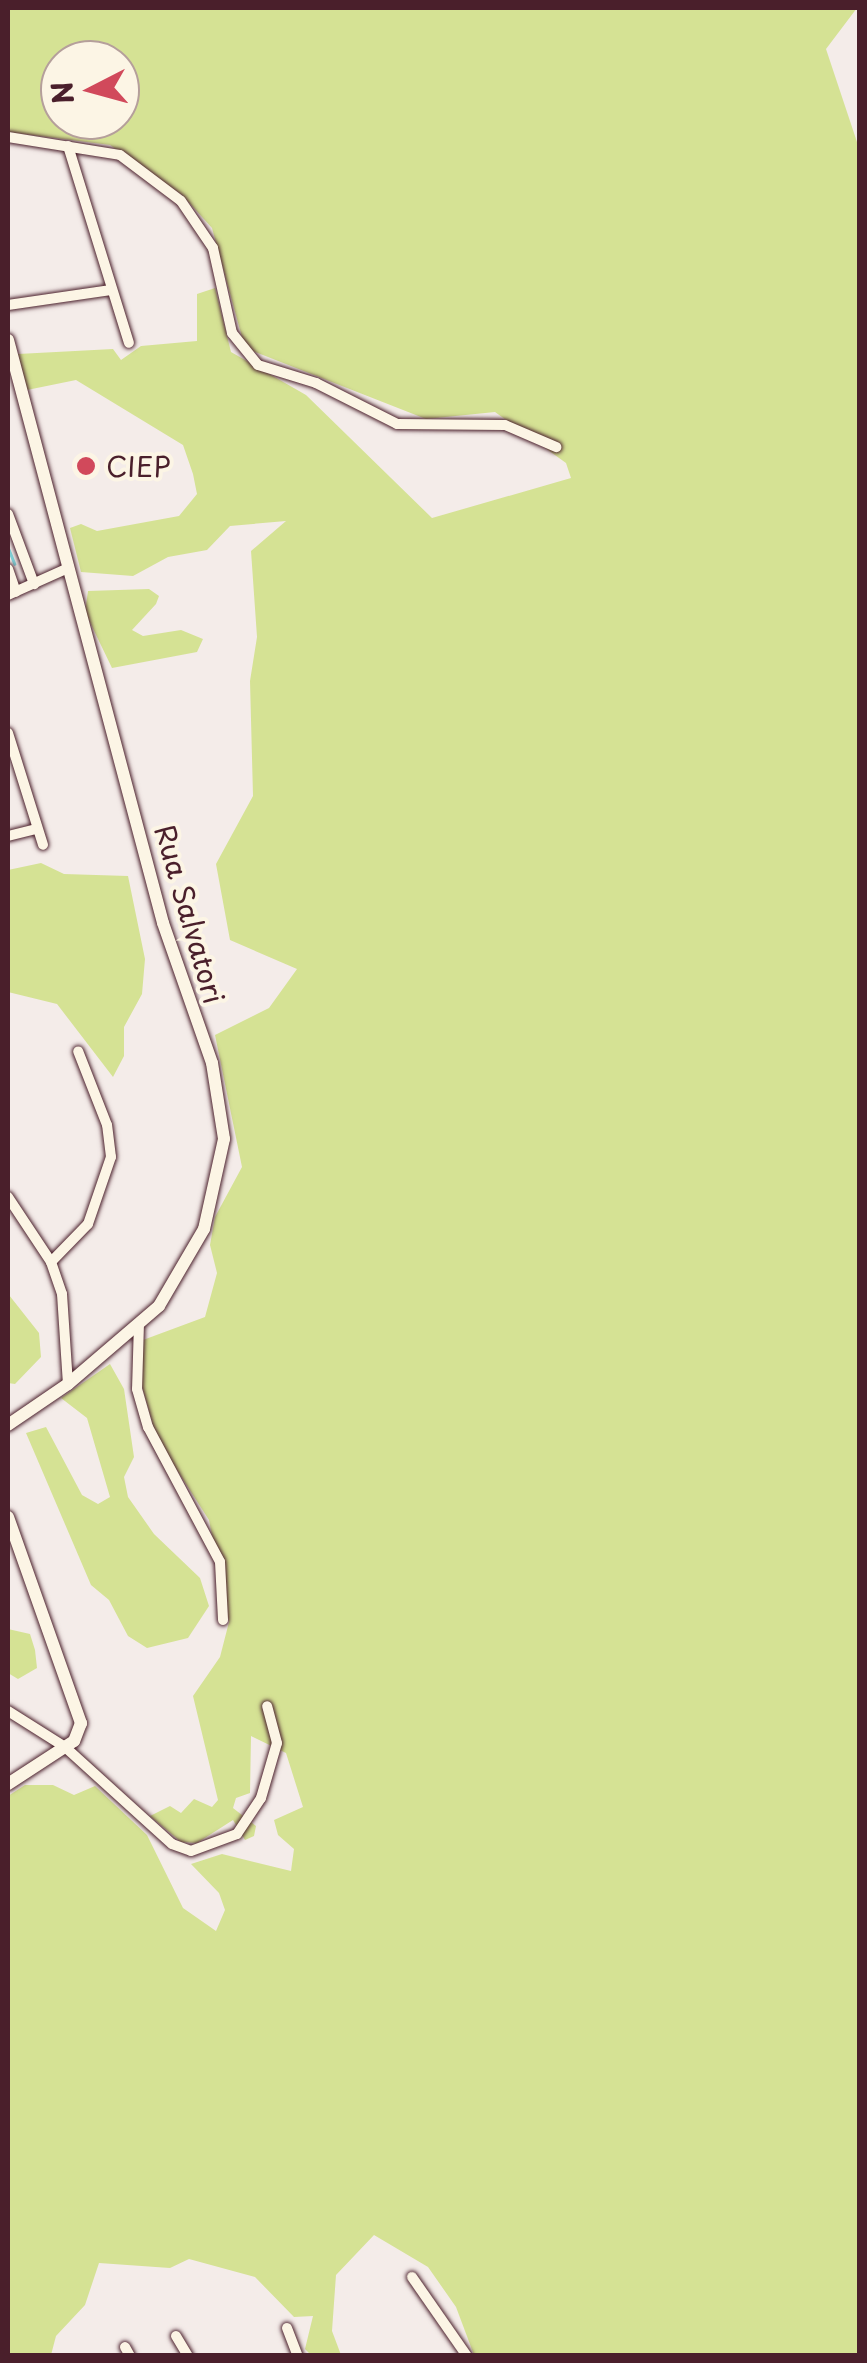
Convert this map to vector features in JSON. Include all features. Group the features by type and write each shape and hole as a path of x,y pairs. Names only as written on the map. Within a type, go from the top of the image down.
{"street":[{"path":"8,137 97,148 141,165 181,201 213,248 232,333 258,364 316,383 398,424 505,424 556,447"},
{"path":"68,146 129,343"},
{"path":"8,305 111,290"},
{"name":"Rua Salvatori","path":"8,340 164,922 222,1104 218,1190 185,1271 138,1323 68,1384 8,1425"},
{"path":"8,514 34,584"},
{"path":"8,569 12,594 68,568"},
{"path":"8,734 43,845"},
{"path":"8,836 37,828"},
{"path":"52,1262 88,1224 111,1157 107,1126 78,1050"},
{"path":"8,1197 52,1262 65,1310 68,1384"},
{"path":"138,1323 137,1389 148,1428 220,1562 223,1620"},
{"path":"8,1516 80,1709 80,1733 8,1784"},
{"path":"8,1711 65,1747 172,1844 191,1851 237,1834 261,1798 277,1742 268,1706"},
{"path":"412,2277 467,2356"},
{"path":"287,2328 298,2356"},
{"path":"176,2336 188,2356"}],"green space":[{"path":"8,8 857,8 826,49 860,151 859,2355 474,2355 456,2307 428,2267 374,2235 336,2275 332,2331 341,2355 311,2355 305,2349 313,2316 294,2317 255,2277 189,2259 170,2268 99,2263 85,2305 56,2336 51,2355 8,2355 8,1796 25,1785 53,1785 74,1795 95,1786 147,1835 183,1908 216,1931 225,1910 219,1893 191,1864 222,1854 291,1871 294,1849 278,1835 274,1820 303,1807 286,1753 251,1736 250,1793 236,1798 233,1808 256,1826 254,1836 245,1840 233,1820 197,1843 181,1842 150,1816 170,1806 181,1813 194,1799 212,1807 218,1800 193,1696 220,1657 229,1622 209,1520 157,1439 138,1372 143,1340 205,1317 217,1273 210,1245 215,1217 242,1167 215,1035 269,1008 297,969 230,940 216,864 253,796 250,681 257,637 251,551 286,521 230,526 207,550 168,557 133,576 81,572 70,528 81,524 97,531 179,516 197,494 193,474 183,445 76,380 27,390 18,354 113,349 121,360 141,346 197,341 197,294 215,288 231,352 306,395 432,518 571,478 566,463 495,412 426,419 245,348 212,228 182,195 110,145 71,140 140,140 140,40 40,40 40,136 8,132"},
{"path":"149,589 159,596 156,604 132,630 143,636 181,630 203,639 197,652 112,668 85,612 88,591"},
{"path":"41,863 64,874 128,876 145,959 142,994 124,1027 124,1056 113,1077 57,1004 8,992 8,870"},
{"path":"8,1283 9,1295 39,1333 41,1357 15,1384 8,1383"},
{"path":"110,1364 124,1389 134,1457 124,1477 128,1497 154,1534 200,1578 209,1606 188,1638 147,1648 128,1636 109,1600 91,1585 26,1433 46,1427 82,1495 98,1504 110,1497 87,1418 61,1398"},
{"path":"8,1629 30,1634 35,1650 37,1668 18,1679 8,1673"}],"waterway":[{"path":"8,547 15,564"}],"place":[{"name":"CIEP","path":"86,466"}]}
